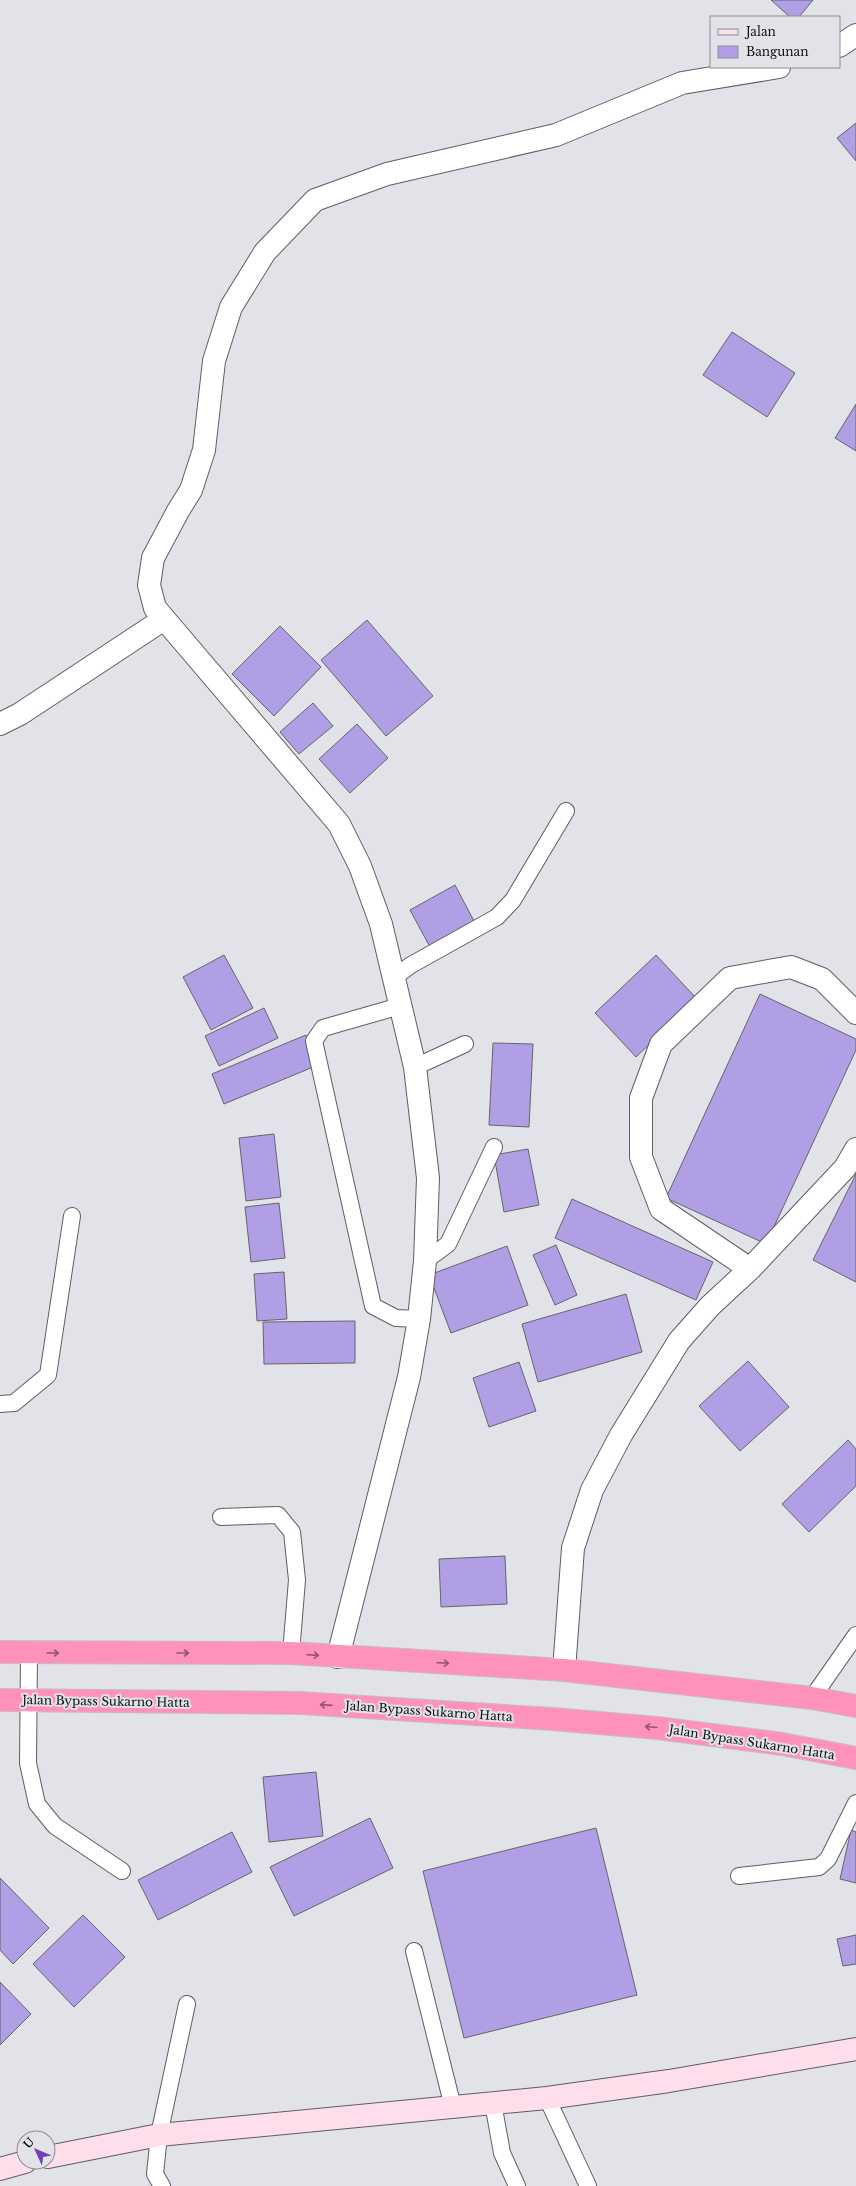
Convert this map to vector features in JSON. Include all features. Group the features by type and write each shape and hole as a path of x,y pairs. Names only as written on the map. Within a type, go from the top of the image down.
{"highway":[{"path":"0,1652 291,1653 564,1670 812,1698 856,1706"},
{"name":"Jalan Bypass Sukarno Hatta","path":"0,1700 300,1703 553,1719 657,1728 774,1743 856,1758"}],"main road":[{"path":"56,2155 159,2136 547,2098 669,2081 856,2049"},
{"path":"0,2169 16,2165"}],"street":[{"path":"840,45 856,35"},
{"path":"338,1656 409,1377 419,1319 425,1261 428,1178 415,1067 381,924 363,873 340,824 155,608 149,585 153,558 178,510 191,490 204,450 214,361 231,307 265,252 315,200 387,174 556,136 682,83 773,68"},
{"path":"0,724 20,714 164,619"},
{"path":"750,1269 661,1210 642,1157 641,1098 661,1044 730,978 791,967 822,979 856,1013"},
{"path":"564,1670 573,1548 592,1490 621,1435 679,1340 710,1306 750,1269 844,1168 856,1149"}],"lane":[{"path":"393,978 411,965 497,917 513,900 566,811"},
{"path":"400,1006 323,1028 314,1041 373,1306 396,1318 419,1319"},
{"path":"415,1067 465,1044"},
{"path":"425,1261 448,1244 494,1147"},
{"path":"0,1404 14,1403 48,1375 72,1216"},
{"path":"221,1517 278,1515 292,1532 297,1580 291,1653"},
{"path":"812,1698 856,1635"},
{"path":"29,1653 28,1763 37,1804 54,1826 122,1871"},
{"path":"739,1876 819,1867 828,1859 856,1803"},
{"path":"414,1951 453,2107"},
{"path":"162,2186 155,2174 159,2136 187,2004"},
{"path":"547,2098 588,2186"},
{"path":"493,2104 502,2153 517,2186"}],"building":[{"path":"771,0 813,0 800,16 789,16"},
{"path":"856,123 856,161 837,138"},
{"path":"732,332 795,373 767,417 703,375"},
{"path":"856,404 856,451 835,438"},
{"path":"367,620 433,696 386,736 321,660"},
{"path":"280,626 321,667 274,716 232,674"},
{"path":"313,703 333,726 299,754 280,732"},
{"path":"357,724 388,758 350,793 319,759"},
{"path":"455,885 475,923 430,947 410,910"},
{"path":"224,955 253,1008 211,1030 183,977"},
{"path":"656,955 697,999 636,1057 595,1013"},
{"path":"760,994 856,1039 856,1050 766,1244 666,1198"},
{"path":"264,1008 278,1038 219,1066 205,1036"},
{"path":"306,1035 318,1065 224,1104 212,1074"},
{"path":"493,1043 533,1044 529,1127 489,1125"},
{"path":"274,1134 281,1197 246,1201 239,1138"},
{"path":"528,1149 539,1205 504,1212 494,1155"},
{"path":"856,1174 856,1282 813,1260"},
{"path":"572,1199 713,1262 696,1300 555,1238"},
{"path":"279,1203 285,1258 251,1262 245,1207"},
{"path":"556,1245 577,1295 555,1305 533,1255"},
{"path":"507,1246 528,1305 451,1333 429,1275"},
{"path":"284,1272 287,1319 257,1321 254,1274"},
{"path":"626,1294 642,1352 538,1382 522,1324"},
{"path":"355,1321 355,1363 264,1364 263,1322"},
{"path":"748,1361 789,1407 740,1451 699,1406"},
{"path":"519,1362 536,1411 489,1427 473,1378"},
{"path":"848,1440 856,1449 856,1486 809,1532 782,1504"},
{"path":"505,1556 507,1604 441,1607 439,1559"},
{"path":"316,1772 323,1836 269,1842 263,1777"},
{"path":"370,1818 393,1868 294,1916 270,1867"},
{"path":"596,1828 637,1995 464,2038 423,1871"},
{"path":"851,1830 856,1832 856,1883 840,1879"},
{"path":"232,1832 252,1872 158,1920 138,1880"},
{"path":"0,1878 49,1928 13,1964 0,1950"},
{"path":"83,1915 125,1957 74,2007 33,1964"},
{"path":"856,1935 856,1964 843,1966 837,1939"},
{"path":"0,1982 31,2014 0,2045"}]}
